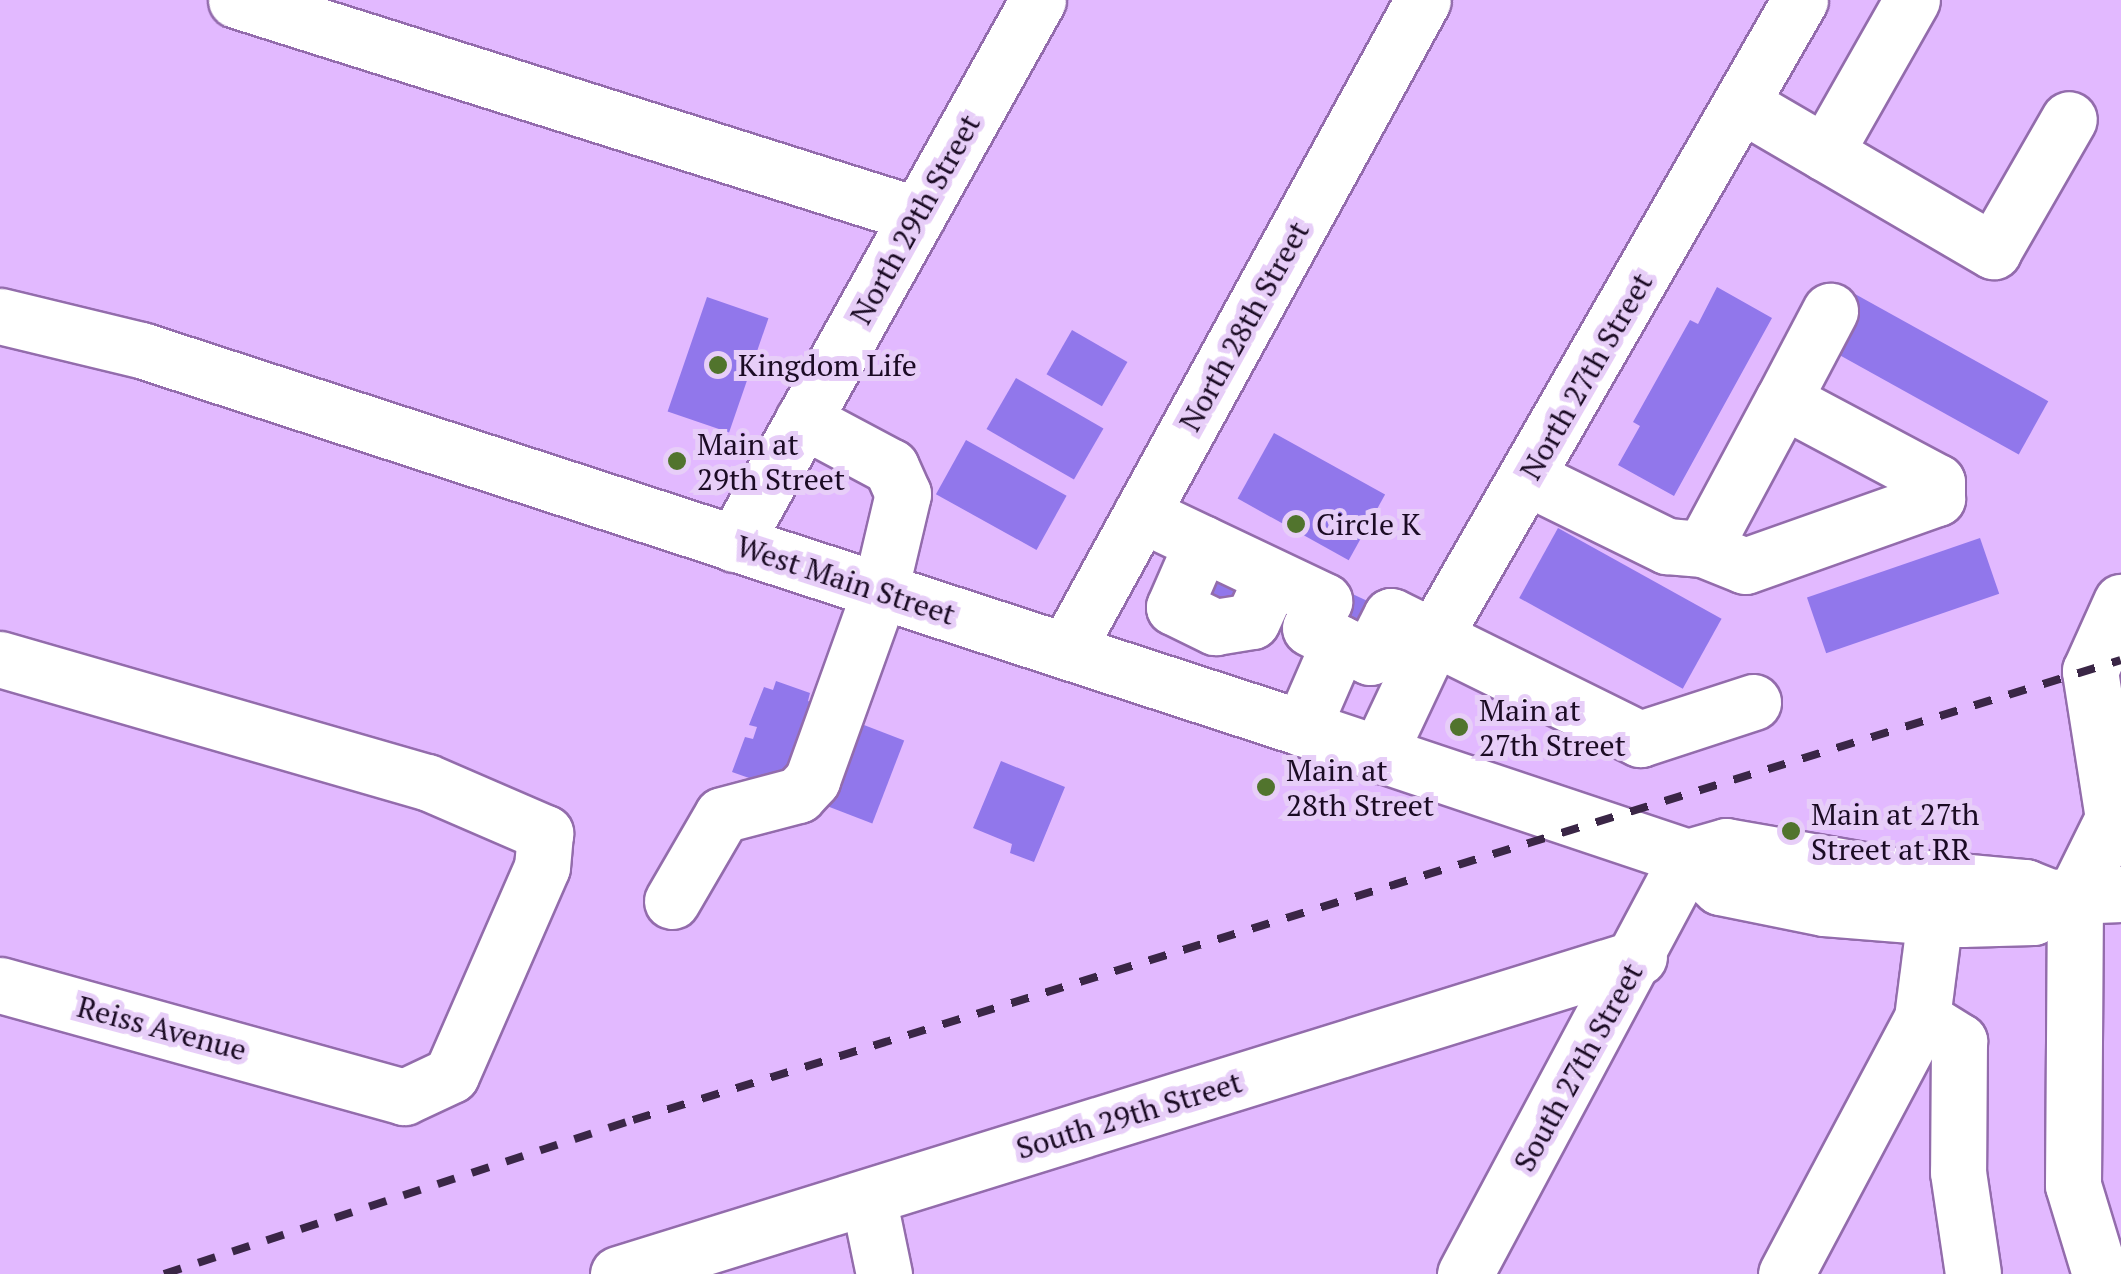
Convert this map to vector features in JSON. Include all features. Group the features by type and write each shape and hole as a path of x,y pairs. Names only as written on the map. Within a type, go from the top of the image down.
{"street":[{"path":"236,0 918,215"},
{"name":"North 29th Street","path":"734,544 1038,0"},
{"name":"North 28th Street","path":"1066,652 1423,0"},
{"name":"North 27th Street","path":"1378,756 1412,627 1528,478 1800,0"},
{"path":"1825,153 1912,0"},
{"path":"1742,105 1993,251 2069,120"},
{"path":"1703,549 1830,311"},
{"name":"West Main Street","path":"0,316 141,350 1688,857"},
{"path":"1528,478 1667,546 1703,549 1745,566 1938,498 1937,482 1784,400"},
{"path":"672,900 722,815 798,795 812,780 880,591 903,494 890,467 803,420"},
{"path":"1141,514 1272,576 1332,622"},
{"path":"1302,728 1332,622 1338,574 1398,602 1412,627 1640,739 1752,702"},
{"path":"2100,1274 2073,1185 2082,895 2117,817 2090,671 2112,610 2121,602"},
{"name":"Reiss Avenue","path":"0,659 426,782 544,833 542,866 452,1075 404,1097 325,1071 0,985"},
{"path":"1688,857 1726,846 1893,874 2082,895"},
{"path":"1688,857 1720,887 1824,908 1934,917 2033,918 2082,895"},
{"name":"South 27th Street","path":"1466,1274 1688,857"},
{"path":"1786,1274 1922,1018 1934,917"},
{"name":"South 29th Street","path":"618,1274 1638,957"},
{"path":"1922,1018 1960,1042 1958,1172 1973,1274"},
{"path":"868,1196 884,1274"}],"building":[{"path":"1717,287 1772,318 1674,496 1618,465 1640,426 1633,422 1690,320 1698,324"},
{"path":"1855,294 2048,401 2019,454 1825,347"},
{"name":"Kingdom Life","path":"707,297 768,318 729,433 668,411"},
{"path":"1072,330 1127,362 1102,406 1046,374"},
{"path":"1016,378 1103,428 1074,480 986,429"},
{"path":"1274,433 1385,495 1349,560 1238,499"},
{"path":"966,440 1067,496 1037,550 936,494"},
{"path":"1558,528 1722,619 1683,689 1519,598"},
{"path":"1980,538 1999,594 1826,653 1807,598"},
{"path":"1205,568 1243,589 1225,621 1187,600"},
{"path":"1346,591 1378,606 1360,645 1328,630"},
{"path":"776,681 810,693 808,701 814,703 783,790 732,772 745,737 753,739 757,727 749,725 764,687 773,690"},
{"path":"851,720 904,740 872,824 819,803"},
{"path":"1001,761 1065,787 1034,862 1010,853 1012,844 973,828"}],"railway":[{"path":"164,1274 633,1120 2121,660"}],"place":[{"name":"Kingdom Life","path":"718,365"},
{"name":"Main at 29th Street","path":"677,461"},
{"name":"Circle K","path":"1296,524"},
{"name":"Main at 27th Street","path":"1459,727"},
{"name":"Main at 28th Street","path":"1266,787"},
{"name":"Main at 27th Street at RR","path":"1791,831"}]}
